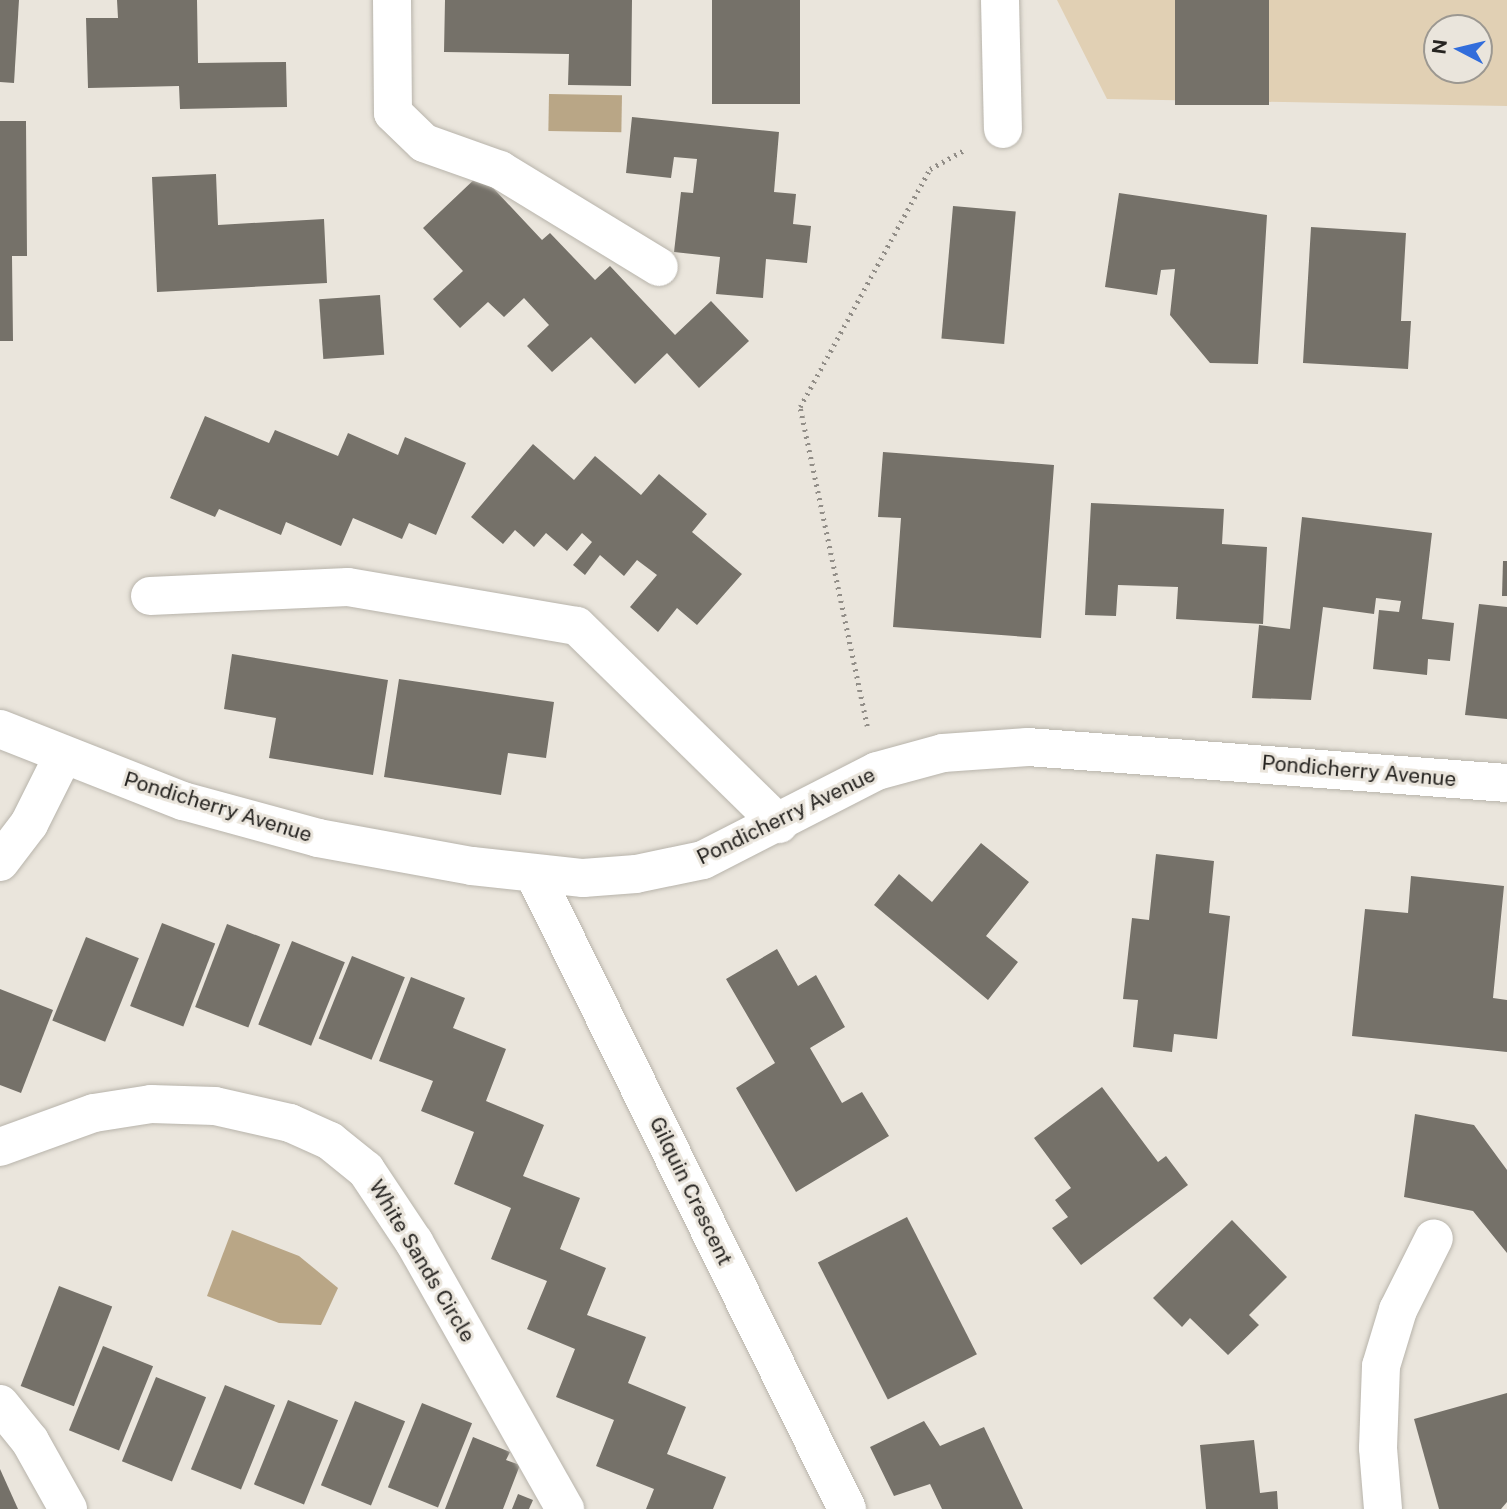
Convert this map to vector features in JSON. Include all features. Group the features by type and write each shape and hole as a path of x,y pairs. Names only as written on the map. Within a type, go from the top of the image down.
{"street":[{"path":"392,0 393,113 424,143 500,170 659,267"},
{"path":"1000,0 1003,129"},
{"path":"150,596 348,587 578,626 779,824"},
{"name":"Pondicherry Avenue","path":"0,729 183,801 318,838 534,874 635,874 703,860 779,824 877,771 943,752 1028,747 1507,783"},
{"path":"0,862 29,824 63,756"},
{"name":"Gilquin Crescent","path":"534,874 847,1509"},
{"name":"White Sands Circle","path":"0,1147 94,1113 151,1104 215,1106 290,1123 330,1141 366,1170 414,1242 565,1509"},
{"path":"1383,1509 1378,1448 1381,1366 1398,1310 1434,1238"},
{"path":"0,1404 30,1440 68,1509"}],"path":[{"path":"877,771 800,407 930,169 1003,129"}],"shaded area":[{"path":"1057,0 1507,0 1507,106 1107,99"},
{"path":"549,94 622,95 621,132 548,131"},
{"path":"232,1230 299,1256 338,1288 321,1325 279,1323 207,1296"}],"building":[{"path":"0,0 19,0 14,83 0,82"},
{"path":"117,0 197,0 198,63 286,62 287,107 180,109 179,86 88,88 86,18 118,18"},
{"path":"445,0 632,0 631,86 568,85 569,54 444,52"},
{"path":"712,0 800,0 800,104 712,104"},
{"path":"1175,0 1269,0 1269,105 1175,105"},
{"path":"632,117 779,132 774,192 796,194 793,224 811,226 807,263 766,259 763,298 716,294 720,257 674,252 681,192 693,193 697,159 674,157 671,178 626,173"},
{"path":"0,121 26,121 27,256 12,256 13,341 0,341"},
{"path":"216,174 218,225 324,219 327,283 157,292 152,177"},
{"path":"480,174 542,240 550,233 595,280 610,266 675,335 711,301 749,341 699,388 667,353 635,384 591,337 552,372 527,346 549,325 524,298 504,317 488,302 460,328 433,299 463,271 423,228"},
{"path":"1119,193 1267,215 1258,364 1210,363 1170,315 1175,269 1161,270 1157,295 1105,287"},
{"path":"953,206 1016,211 1004,344 941,338"},
{"path":"1311,227 1406,233 1401,321 1411,321 1408,369 1303,363"},
{"path":"380,295 384,355 323,359 319,299"},
{"path":"205,416 269,443 275,430 338,456 348,433 398,455 405,437 466,463 436,535 409,523 402,539 353,518 341,546 286,522 281,535 219,509 215,517 170,498"},
{"path":"533,444 574,480 595,456 641,495 659,474 707,514 692,532 742,574 697,625 677,608 658,632 630,607 657,575 637,560 624,576 600,555 585,575 573,565 592,542 582,533 567,551 546,533 534,547 515,530 503,544 471,517"},
{"path":"883,452 1054,465 1041,638 893,627 901,518 878,517"},
{"path":"1091,503 1224,509 1222,544 1267,547 1263,624 1176,619 1178,587 1118,585 1116,616 1085,615"},
{"path":"1302,517 1432,533 1422,619 1454,623 1450,661 1428,659 1427,675 1373,669 1379,610 1399,612 1401,601 1376,598 1374,614 1323,607 1311,700 1252,698 1259,625 1290,629"},
{"path":"1503,561 1507,561 1507,596 1502,596"},
{"path":"1479,604 1507,607 1507,719 1465,715"},
{"path":"232,654 388,680 373,775 269,758 276,718 224,709"},
{"path":"399,679 554,702 546,758 508,753 501,795 384,777"},
{"path":"981,843 1029,882 986,936 1018,962 988,1000 874,905 899,874 932,902"},
{"path":"1156,854 1214,861 1209,913 1230,916 1217,1039 1174,1034 1172,1052 1133,1047 1138,1000 1123,999 1132,918 1149,920"},
{"path":"1411,876 1504,886 1493,998 1507,1000 1507,1052 1352,1036 1365,909 1408,913"},
{"path":"162,923 215,943 183,1027 130,1006"},
{"path":"227,924 280,944 248,1028 195,1007"},
{"path":"86,937 139,958 105,1042 52,1020"},
{"path":"292,941 345,962 311,1046 258,1024"},
{"path":"777,949 798,986 816,975 845,1027 810,1048 842,1103 862,1092 889,1136 796,1192 736,1088 775,1063 726,979"},
{"path":"352,956 405,977 372,1060 319,1039"},
{"path":"411,977 465,998 453,1028 506,1049 486,1101 544,1125 523,1176 580,1198 560,1249 606,1268 587,1315 646,1337 628,1383 686,1407 667,1454 726,1477 713,1509 646,1509 654,1489 596,1466 614,1420 556,1397 575,1349 527,1329 547,1281 491,1259 511,1208 454,1184 474,1132 421,1111 433,1081 379,1061"},
{"path":"0,989 53,1010 21,1093 0,1085"},
{"path":"1102,1087 1158,1162 1166,1156 1188,1185 1081,1265 1052,1228 1068,1217 1055,1200 1071,1188 1034,1138"},
{"path":"1415,1114 1474,1125 1507,1170 1507,1253 1473,1211 1404,1197"},
{"path":"907,1217 977,1354 888,1400 818,1262"},
{"path":"1232,1220 1287,1277 1249,1315 1259,1325 1228,1355 1190,1318 1182,1327 1153,1298"},
{"path":"59,1286 112,1306 74,1406 21,1386"},
{"path":"103,1346 153,1366 119,1451 69,1430"},
{"path":"156,1377 206,1397 172,1482 122,1461"},
{"path":"225,1385 275,1405 241,1490 191,1469"},
{"path":"1507,1393 1507,1502 1501,1509 1439,1509 1414,1419"},
{"path":"288,1400 338,1420 304,1505 254,1484"},
{"path":"355,1401 405,1421 371,1506 321,1485"},
{"path":"422,1403 472,1423 438,1508 388,1487"},
{"path":"924,1421 940,1446 984,1427 1023,1509 942,1509 930,1484 894,1496 870,1447"},
{"path":"473,1437 510,1452 506,1460 520,1465 503,1509 445,1509"},
{"path":"1254,1440 1260,1493 1277,1491 1278,1509 1206,1509 1200,1445"},
{"path":"0,1469 18,1509 0,1509"},
{"path":"518,1494 533,1500 529,1509 512,1509"}]}
